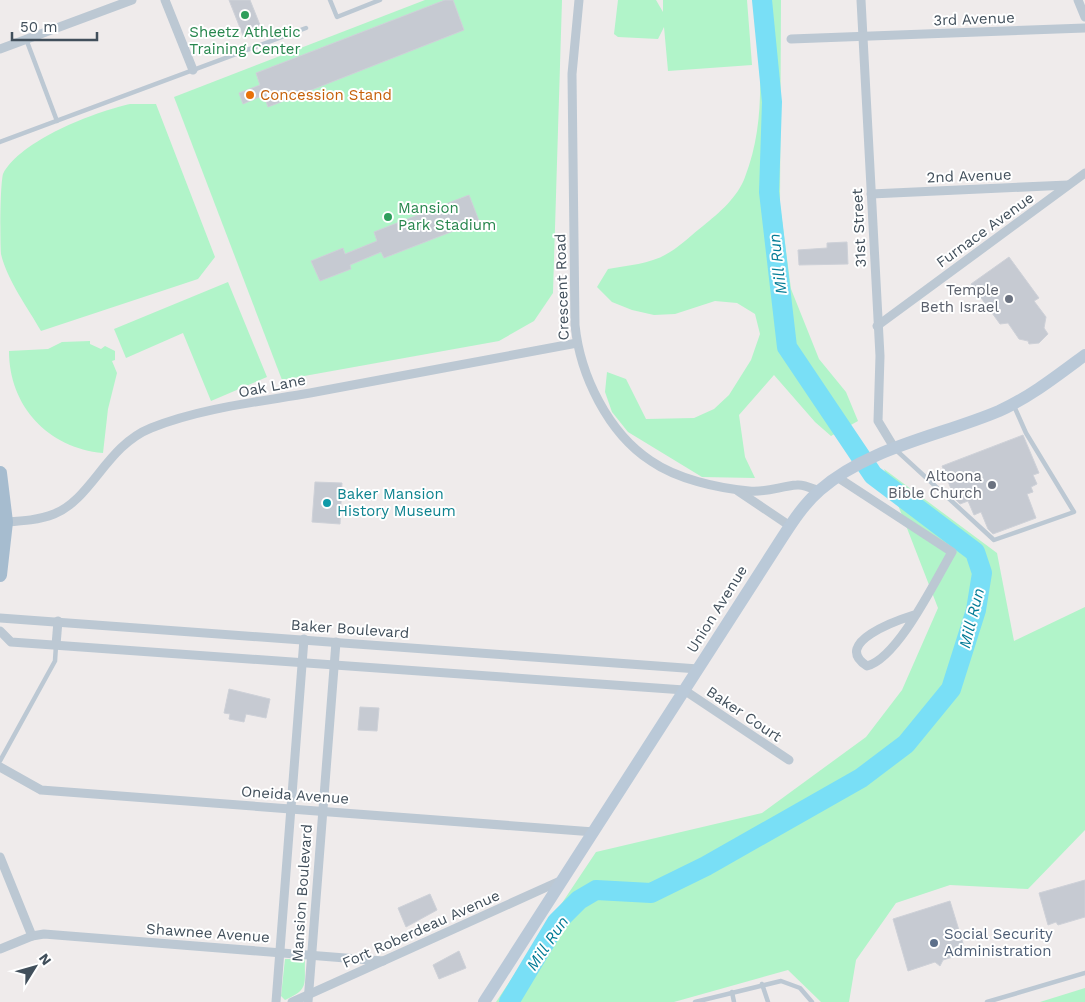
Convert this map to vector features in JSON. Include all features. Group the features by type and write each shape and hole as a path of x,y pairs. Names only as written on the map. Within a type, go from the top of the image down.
{"main road":[{"name":"Union Avenue","path":"484,1002 560,881 594,832 790,526 819,491 857,465 1013,404 1085,355"},
{"path":"0,473 6,522 0,575"}],"street":[{"path":"0,49 132,0"},
{"path":"166,0 193,70"},
{"name":"Crescent Road","path":"579,0 574,45 572,136 577,343 591,383 602,404 626,440 639,453 670,471 734,489 761,492 799,484 819,491"},
{"name":"31st Street","path":"862,0 880,356 878,420 895,449"},
{"path":"1078,0 1085,17"},
{"name":"3rd Avenue","path":"791,39 1085,28"},
{"name":"Furnace Avenue","path":"877,326 1085,173"},
{"name":"2nd Avenue","path":"871,194 1068,185"},
{"name":"Oak Lane","path":"6,522 37,519 55,514 74,502 120,447 134,435 169,422 234,407 577,343"},
{"path":"837,477 952,552 898,642 874,664 867,666 860,662 856,653 858,645 867,636 884,625 914,615"},
{"name":"Crescent Road","path":"734,489 790,526"},
{"name":"Baker Boulevard","path":"0,618 698,669"},
{"path":"56,646 58,621"},
{"path":"0,631 11,642 56,646 684,690"},
{"name":"Mansion Boulevard","path":"276,1002 304,639"},
{"name":"Mansion Boulevard","path":"308,998 321,811 336,642"},
{"name":"Baker Court","path":"684,690 789,760"},
{"name":"Oneida Avenue","path":"0,767 41,790 594,832"},
{"path":"0,858 32,936"},
{"name":"Fort Roberdeau Avenue","path":"292,1002 308,998 383,961 560,881"},
{"name":"Shawnee Avenue","path":"0,949 32,936 44,934 383,961"}],"lane":[{"path":"330,0 337,17 380,0"},
{"path":"0,142 306,28"},
{"path":"26,39 57,121"},
{"path":"895,449 994,540 1074,512 1026,432 1013,404"},
{"path":"0,761 55,661 56,646"},
{"path":"988,1002 1085,973"},
{"path":"698,1001 762,984 782,981 800,988 812,1002"},
{"path":"762,984 768,1002"},
{"path":"732,992 734,1002"}],"green space":[{"name":"Mansion Park Stadium","path":"425,0 562,0 553,293 534,321 499,341 282,380 174,97"},
{"path":"618,0 656,0 663,12 663,0 747,0 752,65 668,71 664,27 658,39 618,37 614,34"},
{"path":"755,0 781,0 780,205 791,289 819,359 846,392 858,421 831,436 815,422 774,375 739,415 745,457 755,478 702,477 628,432 612,412 605,392 607,372 626,379 646,419 694,418 714,409 729,395 751,360 760,334 755,314 737,303 715,301 675,314 654,315 632,310 612,302 597,287 608,269 648,262 674,249 721,210 733,198 742,184 752,156 759,112 760,67"},
{"path":"130,104 156,104 215,257 198,279 41,331 13,284 1,254 0,226 3,174 25,150 60,129"},
{"path":"228,282 267,377 211,401 183,333 126,358 114,329"},
{"path":"90,341 90,344 101,349 105,346 115,351 115,360 112,361 117,373 108,409 103,453 65,443 35,421 24,406 16,389 11,371 9,351 48,349 62,342"},
{"path":"884,469 997,553 1014,641 1085,607 1085,830 1028,889 950,885 896,903 856,960 849,1002 821,1002 788,970 674,1002 496,1002 596,852 762,813 866,737 902,690 938,608"},
{"path":"285,959 305,959 305,980 299,992 285,1000 281,996"},
{"path":"1085,988 1085,1002 1040,1002"}],"building":[{"name":"Sheetz Athletic Training Center","path":"229,0 250,0 262,30 244,38"},
{"path":"445,0 453,0 464,30 268,107 264,95 243,104 239,93 260,85 256,73"},
{"path":"469,195 479,221 384,258 381,252 350,265 351,269 320,281 311,261 343,248 345,254 377,241 374,232"},
{"path":"847,242 848,264 799,265 798,250 827,248 827,243"},
{"name":"Temple Beth Israel","path":"1009,257 1039,298 1034,301 1046,317 1044,328 1048,334 1039,343 1029,344 1028,341 1019,339 1008,323 1000,324 971,284"},
{"name":"Altoona Bible Church","path":"1023,435 1039,473 1033,475 1037,484 1031,487 1033,492 1027,494 1036,518 993,534 988,529 981,512 974,515 968,501 960,504 955,499 942,466"},
{"name":"Baker Mansion History Museum","path":"315,482 342,483 340,524 312,522"},
{"path":"229,689 270,699 266,718 246,714 244,722 229,719 230,714 224,713"},
{"path":"360,707 379,708 377,731 358,730"},
{"path":"1085,880 1085,917 1058,925 1056,922 1048,925 1039,893"},
{"path":"430,894 437,910 406,927 398,908"},
{"path":"950,901 966,953 943,960 940,966 935,962 908,971 893,919"},
{"path":"459,951 466,968 439,979 433,965"}],"waterway":[{"name":"Mill Run","path":"509,1002 557,922 579,900 596,890 651,893 706,866 861,778 906,744 951,689 976,610 982,573 975,552 873,475 787,347 769,192 772,102 762,0"}],"place":[{"name":"Sheetz Athletic Training Center","path":"245,15"},
{"name":"Concession Stand","path":"250,95"},
{"name":"Mansion Park Stadium","path":"388,217"},
{"name":"Temple Beth Israel","path":"1009,299"},
{"name":"Altoona Bible Church","path":"992,485"},
{"name":"Baker Mansion History Museum","path":"327,503"},
{"name":"Social Security Administration","path":"934,943"}]}
